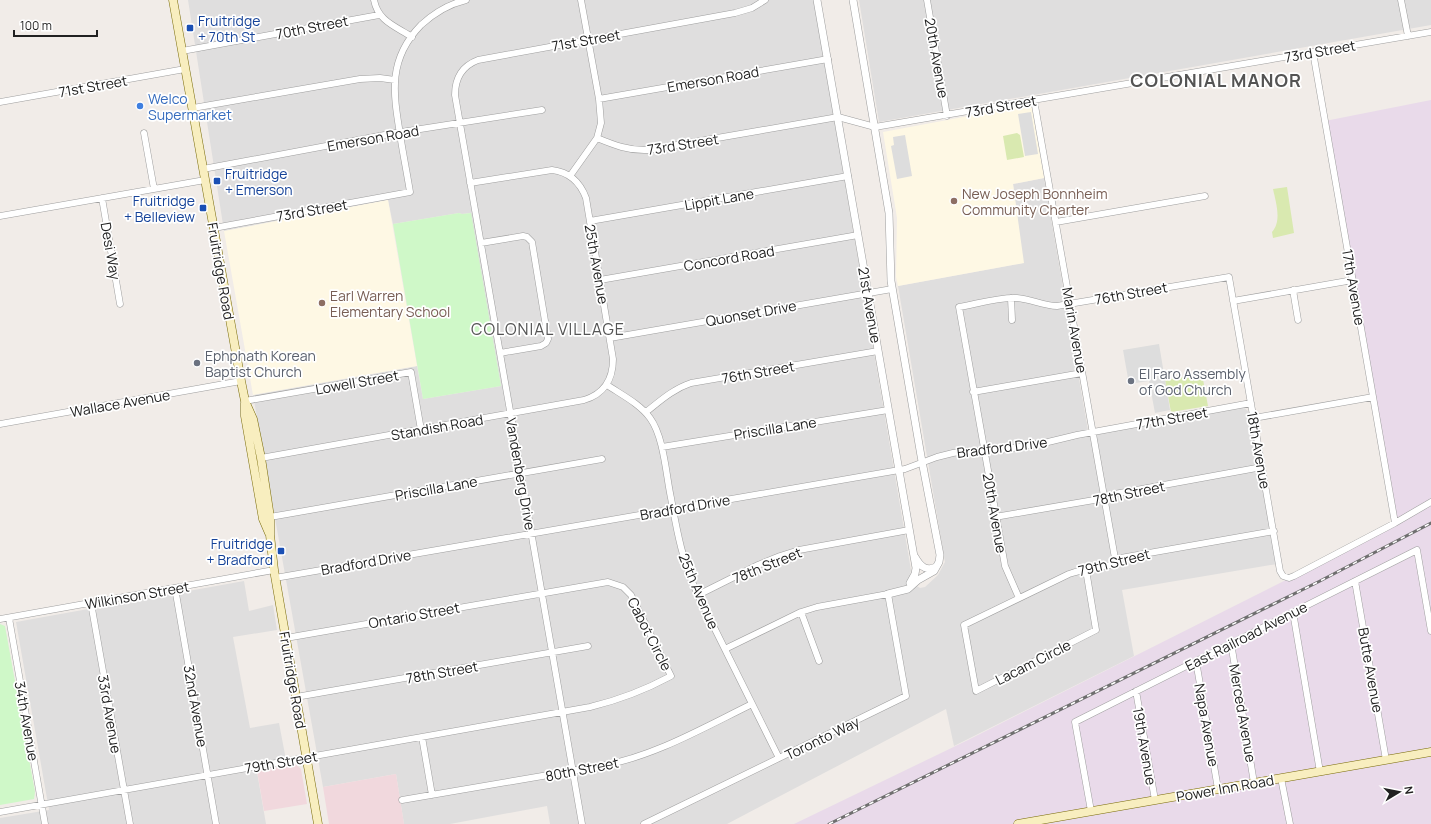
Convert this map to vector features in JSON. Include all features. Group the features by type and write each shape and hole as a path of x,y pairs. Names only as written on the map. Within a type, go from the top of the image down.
{"main road":[{"name":"Fruitridge Road","path":"173,0 245,401 245,416 263,519 270,536"},
{"name":"Fruitridge Road","path":"245,401 253,419 261,458 270,517 270,536 274,574 318,824"},
{"name":"Power Inn Road","path":"1018,824 1431,752"}],"street":[{"path":"374,0 375,7 385,20 412,37"},
{"path":"400,133 395,103 395,80 400,56 412,37 426,21 436,13 466,0"},
{"path":"470,183 545,170 559,171 570,176 597,138 601,123 581,0"},
{"name":"71st Street","path":"460,123 455,88 458,76 462,70 472,62 735,13 752,8 765,0"},
{"name":"21st Avenue","path":"818,0 916,574 902,591"},
{"name":"21st Avenue","path":"853,0 889,213 892,289 940,555 937,566"},
{"name":"20th Avenue","path":"927,0 947,116"},
{"path":"1401,0 1408,36"},
{"name":"70th Street","path":"182,51 379,14"},
{"name":"73rd Street","path":"597,138 628,150 648,150 838,117 874,127 947,116 1431,32"},
{"name":"17th Avenue","path":"1313,52 1395,523"},
{"name":"Emerson Road","path":"598,99 828,59"},
{"name":"71st Street","path":"0,102 186,69"},
{"path":"193,108 360,79 380,78 395,80"},
{"name":"Marin Avenue","path":"1034,100 1115,559"},
{"name":"Emerson Road","path":"204,169 400,133 542,110"},
{"name":"Vandenberg Drive","path":"460,123 582,824"},
{"path":"144,133 154,189"},
{"name":"73rd Street","path":"214,228 410,192 400,133"},
{"name":"25th Avenue","path":"570,176 579,184 583,191 590,221 614,359 610,379 607,385 646,412 656,427 662,447 672,509 682,554 698,596 779,758"},
{"name":"Lippit Lane","path":"590,221 848,176"},
{"path":"0,216 205,180"},
{"path":"1056,222 1205,196"},
{"name":"Desi Way","path":"102,198 120,304"},
{"name":"Concord Road","path":"600,280 858,235"},
{"path":"481,242 523,236 527,237 532,242 548,339 544,345 541,346 500,353"},
{"name":"76th Street","path":"959,308 1011,298 1031,300 1050,306 1070,304 1229,277"},
{"name":"18th Avenue","path":"1229,277 1280,571 1283,576 1289,578 1294,576 1395,523"},
{"path":"1233,301 1353,280"},
{"name":"Quonset Drive","path":"610,338 892,289"},
{"path":"1293,290 1298,320"},
{"path":"1011,298 1012,320"},
{"name":"20th Avenue","path":"959,308 995,517 1005,566 1020,598"},
{"name":"76th Street","path":"646,412 669,393 691,383 878,351"},
{"name":"Lowell Street","path":"245,401 411,372 421,430"},
{"path":"973,392 1082,373"},
{"name":"Wallace Avenue","path":"0,424 241,381"},
{"name":"Standish Road","path":"261,458 584,400 598,394 607,385"},
{"path":"1254,418 1373,397"},
{"name":"77th Street","path":"1093,432 1251,403"},
{"name":"Priscilla Lane","path":"662,447 888,410"},
{"name":"Bradford Drive","path":"274,574 532,533 905,469 922,462 954,453 1001,450 1093,432"},
{"name":"Priscilla Lane","path":"270,517 602,459"},
{"name":"78th Street","path":"995,517 1100,499 1109,495 1262,467"},
{"path":"1395,523 1431,502"},
{"name":"78th Street","path":"698,596 758,565 799,550 909,530"},
{"name":"79th Street","path":"964,624 1069,574 1116,564 1115,559 1274,531"},
{"name":"East Railroad Avenue","path":"1091,811 1075,722 1417,550 1431,631"},
{"path":"913,553 923,568 932,569 937,566"},
{"path":"725,649 801,612 829,604 908,589 918,580 934,571 937,566"},
{"name":"Lacam Circle","path":"964,624 976,691 1096,630 1086,570"},
{"name":"Wilkinson Street","path":"0,619 175,588 274,574"},
{"name":"Butte Avenue","path":"1355,581 1386,760"},
{"name":"Cabot Circle","path":"542,593 604,582 614,583 623,587 631,595 671,676 625,698 602,705 563,712"},
{"name":"32nd Avenue","path":"175,588 216,824"},
{"name":"Ontario Street","path":"286,638 542,593"},
{"name":"Toronto Way","path":"644,824 906,696 888,594"},
{"name":"33rd Avenue","path":"91,603 130,824"},
{"path":"801,612 819,661"},
{"path":"1293,612 1320,772"},
{"name":"34th Avenue","path":"9,618 45,824"},
{"name":"Merced Avenue","path":"1231,643 1254,783"},
{"name":"78th Street","path":"296,697 588,646"},
{"name":"Napa Avenue","path":"1196,661 1218,790"},
{"name":"19th Avenue","path":"1136,691 1155,800"},
{"name":"80th Street","path":"402,800 615,764 665,747 752,704"},
{"name":"79th Street","path":"0,812 563,712"},
{"path":"422,737 432,795"},
{"path":"1282,778 1290,824"}],"shaded area":[{"path":"188,0 814,0 911,570 909,581 920,588 925,587 938,575 945,562 898,286 1023,263 1013,184 1044,178 1089,436 1243,407 1249,412 1277,564 1122,590 1134,656 954,746 946,709 727,824 550,824 547,806 450,824 404,824 396,774 323,787 253,395 417,366 423,399 501,386 470,213 459,213 393,224 388,200 224,231"},
{"path":"859,0 1431,0 1431,25 879,122"},
{"path":"1431,100 1431,824 794,824 968,740 1294,576 1395,523 1325,121"},
{"name":"New Joseph Bonnheim Community Charter","path":"1028,105 1032,108 1044,178 1013,184 1024,263 898,286 896,277 897,218 883,132"},
{"path":"1031,112 1038,154 1025,156 1018,114"},
{"path":"905,135 912,176 897,179 891,146 894,145 893,137"},
{"name":"Earl Warren Elementary School","path":"388,200 417,366 253,395 224,231"},
{"path":"1159,344 1170,410 1155,413 1149,381 1129,384 1123,350"},
{"path":"244,581 249,611 273,605 277,630 233,637 250,728 279,723 287,765 257,772 266,824 0,824 0,818 49,810 16,622"},
{"path":"295,764 301,769 307,804 264,811 257,771"},
{"path":"396,774 404,824 329,824 323,787"}],"green space":[{"path":"1017,133 1020,135 1024,157 1007,160 1003,136"},
{"path":"1287,187 1294,233 1273,238 1272,232 1277,223 1278,217 1273,189"},
{"path":"459,213 471,213 501,386 423,399 393,224"},
{"path":"1202,374 1208,406 1171,412 1165,380"},
{"path":"0,624 5,626 35,792 34,799 0,805"}],"railway":[{"path":"829,824 1320,581 1431,523"}],"place":[{"name":"Fruitridge + 70th St","path":"190,28"},
{"name":"Welco Supermarket","path":"140,106"},
{"name":"Fruitridge + Emerson","path":"217,181"},
{"name":"New Joseph Bonnheim Community Charter","path":"954,201"},
{"name":"Fruitridge + Belleview","path":"203,208"},
{"name":"Earl Warren Elementary School","path":"322,303"},
{"name":"Ephphath Korean Baptist Church","path":"197,363"},
{"name":"El Faro Assembly of God Church","path":"1131,381"},
{"name":"Fruitridge + Bradford","path":"281,551"}],"district":[{"name":"COLONIAL MANOR","path":"1216,80"},
{"name":"COLONIAL VILLAGE","path":"548,329"}]}
